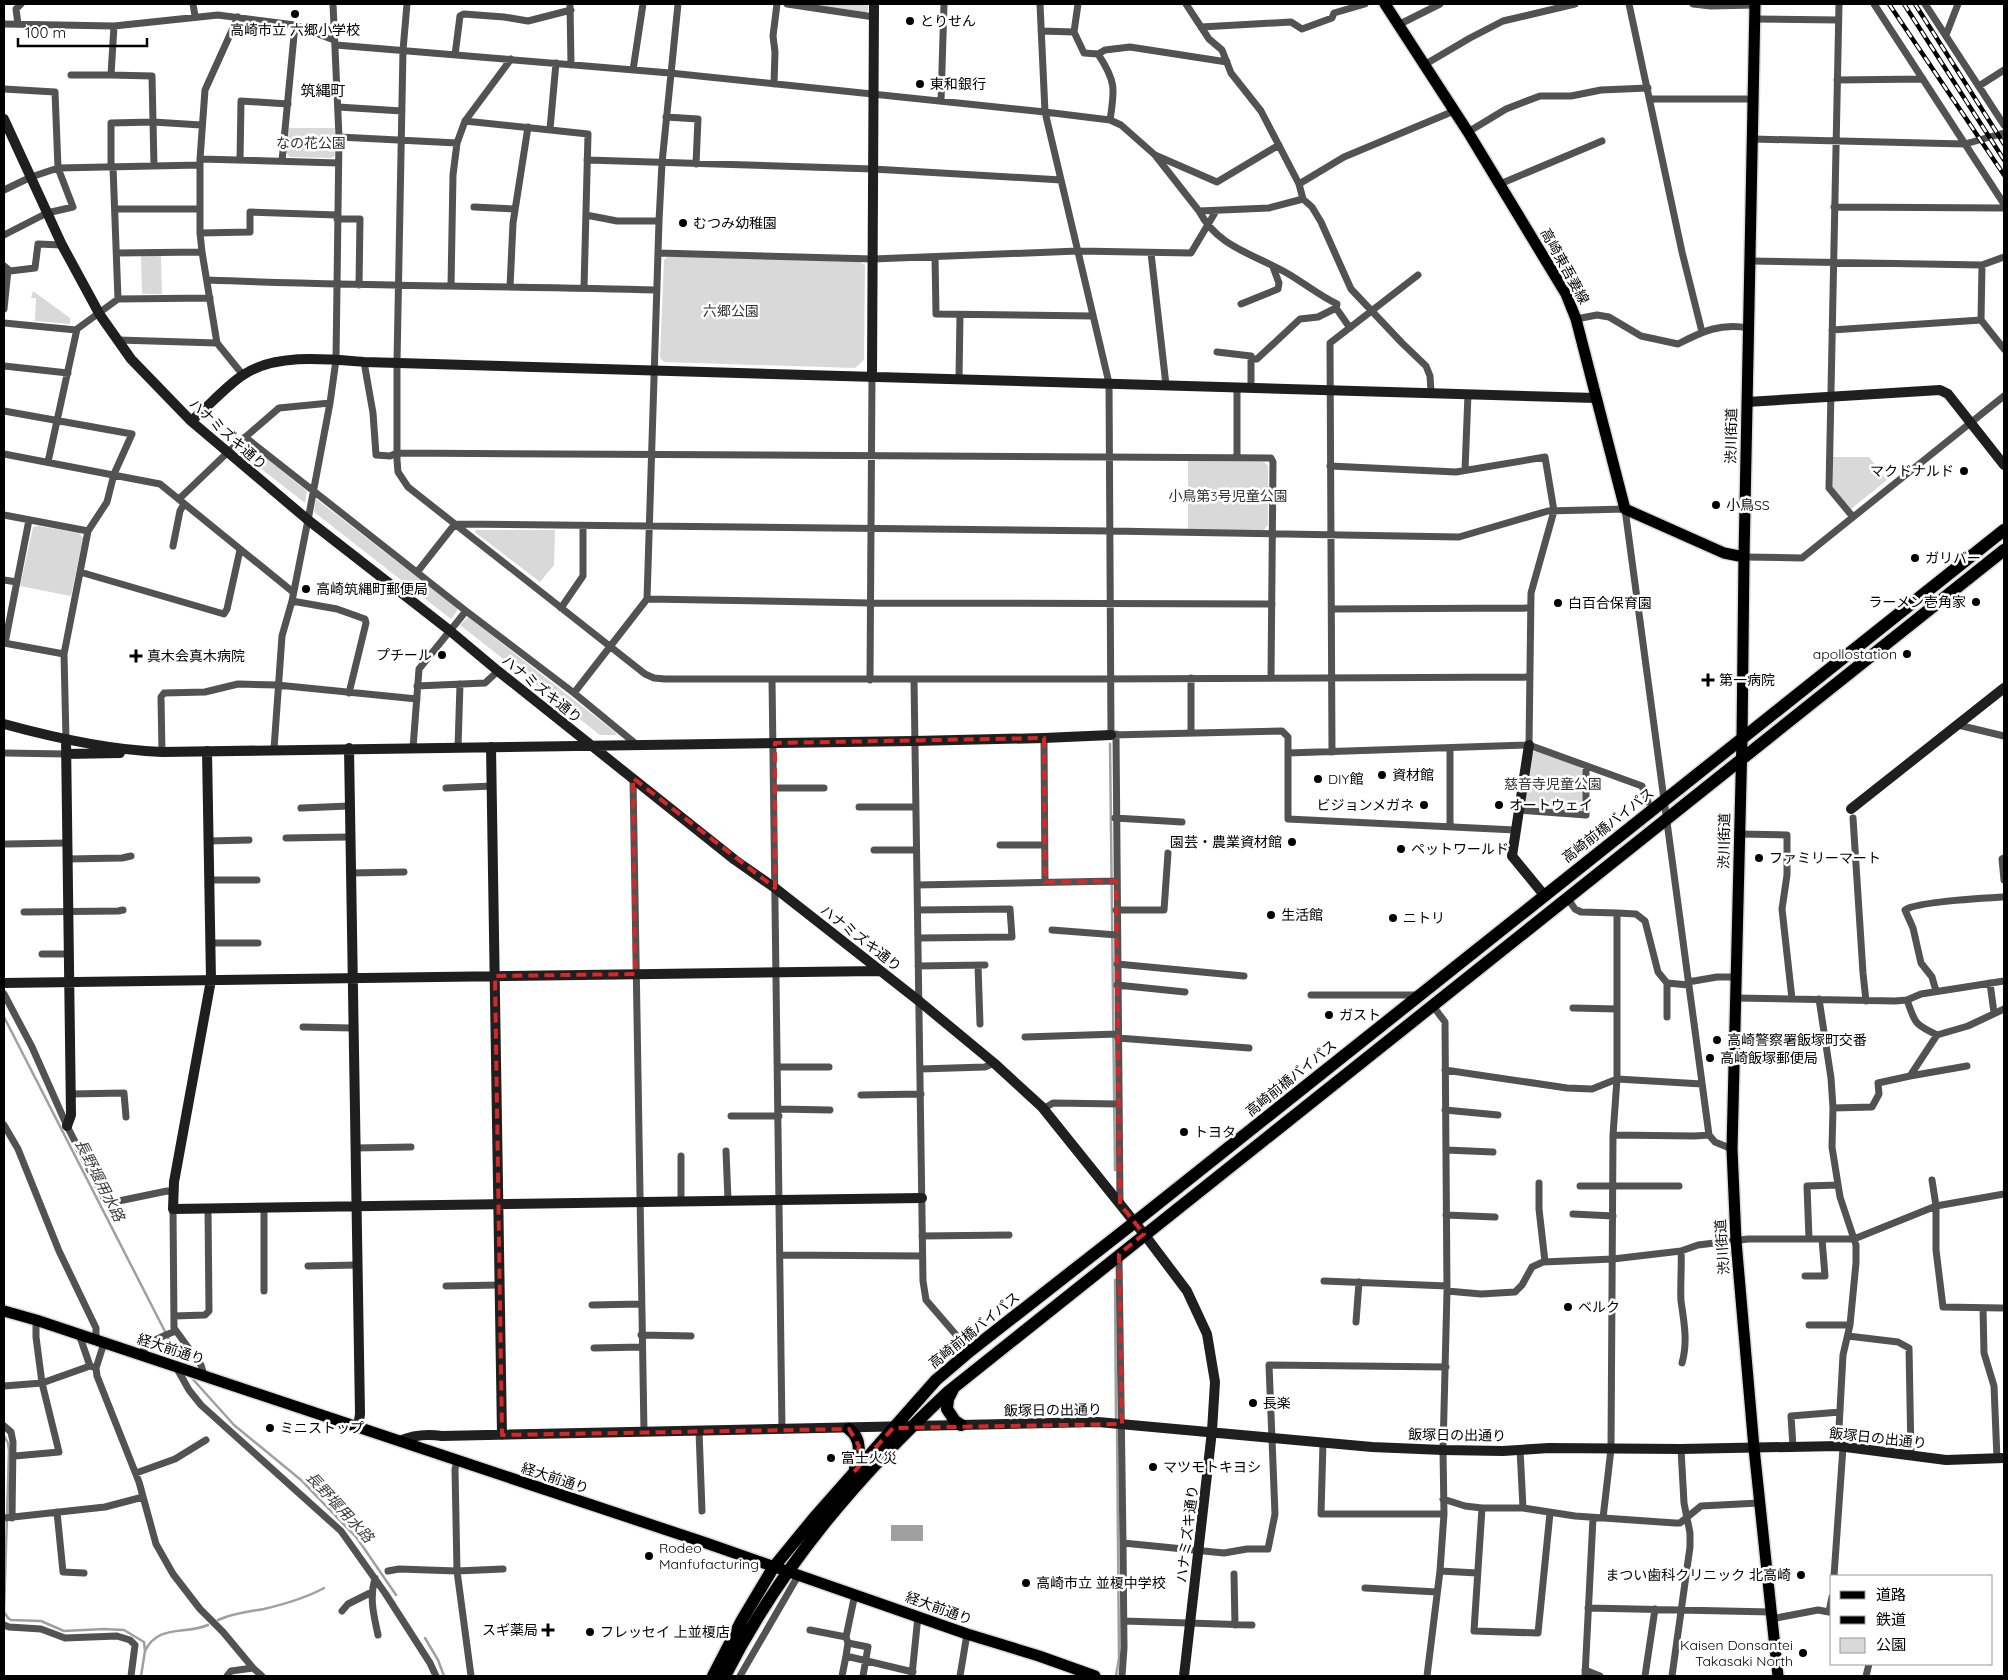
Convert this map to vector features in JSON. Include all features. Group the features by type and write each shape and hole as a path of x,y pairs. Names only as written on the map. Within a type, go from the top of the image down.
{"highway":[{"name":"高崎前橋バイパス","path":"725,1676 786,1572 854,1472 936,1380 970,1351 1135,1222 2004,530"},
{"name":"高崎前橋バイパス","path":"713,1676 742,1620 786,1572 849,1493 910,1428 954,1387 2004,550"},
{"path":"954,1387 948,1399 947,1409 955,1421 961,1425"},
{"path":"849,1429 856,1436 860,1446 854,1472"}],"main road":[{"name":"高崎東吾妻線","path":"1385,4 1468,132 1566,294 1576,319 1625,509"},
{"name":"渋川街道","path":"1755,5 1742,739 1732,1149 1736,1241 1754,1448 1778,1676"},
{"path":"1625,509 1724,554 1744,557"},
{"name":"経大前通り","path":"4,1311 177,1366 420,1449 706,1543 967,1634 1095,1676"}],"street":[{"path":"18,24 16,9 21,4"},
{"path":"193,4 195,16"},
{"path":"274,749 277,685 282,636 292,601 308,520 330,403 336,360 338,107 333,4"},
{"path":"407,4 402,50 397,362 398,472 408,487 645,674 654,678 772,680 1530,677"},
{"path":"633,70 644,4"},
{"path":"574,693 647,599 662,163 678,4"},
{"path":"774,84 775,52 773,36 777,4"},
{"path":"787,4 874,18"},
{"path":"870,680 874,4"},
{"path":"941,101 944,4"},
{"path":"1040,4 1046,112 1109,383 1110,678 1115,818 1120,1204"},
{"path":"1078,4 1074,32 1084,53 1098,54 1106,50 1130,47 1227,62"},
{"path":"1186,4 1209,39 1222,50 1232,73 1261,111 1299,184 1303,199 1312,207 1321,222 1351,289 1426,366 1430,376 1431,392"},
{"path":"1201,27 1291,22 1302,29 1332,18 1334,13 1365,4"},
{"path":"1398,25 1440,4"},
{"path":"1424,65 1503,21 1576,4"},
{"path":"1629,4 1682,252 1702,332"},
{"path":"1692,4 1711,6 1755,5"},
{"path":"1838,4 1830,397 1830,488 1853,517"},
{"path":"1874,4 2004,206"},
{"path":"1926,4 2004,125"},
{"path":"1946,35 1958,4"},
{"path":"455,55 460,16 464,14 528,21 570,7 571,65"},
{"path":"4,24 114,26 218,15 295,25 335,42 402,50 670,73 1110,120 1121,125 1155,155 1199,212 1207,227 1224,242 1273,266 1337,304 1336,308 1350,328"},
{"path":"238,17 205,90 201,125 200,233 217,343 243,375"},
{"path":"1755,19 1838,20"},
{"path":"282,161 295,25"},
{"path":"111,75 114,26"},
{"path":"1041,31 1074,32"},
{"path":"1098,54 1110,72 1114,93 1110,120"},
{"path":"451,286 452,176 458,143 465,121 511,60"},
{"path":"550,129 556,63"},
{"path":"1979,86 2004,70"},
{"path":"72,74 152,76 154,166"},
{"path":"1837,80 1923,79"},
{"path":"1468,132 1506,109 1540,96 1571,96 1601,90 1648,88"},
{"path":"4,89 55,92 58,168 72,207 47,213 4,235"},
{"path":"1650,100 1753,99"},
{"path":"240,160 241,100 288,104"},
{"path":"338,107 402,111"},
{"path":"1299,184 1344,157 1454,111"},
{"path":"666,117 698,119 696,164"},
{"name":"ハナミズキ通り","path":"4,120 62,245 99,313 132,359 191,422 308,520 449,630 735,860 775,888 994,1062 1043,1109 1135,1222 1187,1291 1207,1334 1215,1382 1212,1431 1184,1676"},
{"path":"465,121 588,134 584,288"},
{"path":"118,299 111,123 154,122 201,125"},
{"path":"510,287 515,209 528,127"},
{"path":"1753,139 1965,144 2004,134"},
{"path":"338,137 458,143"},
{"path":"1500,184 1602,141"},
{"path":"1155,155 1217,182 1279,146"},
{"path":"4,190 31,177 58,168 154,166 240,160 338,163"},
{"path":"588,160 873,169 1062,180"},
{"path":"1199,212 1269,208 1303,199"},
{"path":"1834,206 2004,206"},
{"path":"474,207 515,209"},
{"path":"115,209 200,209"},
{"path":"658,253 873,259 1078,251 1191,253 1216,211"},
{"path":"200,233 250,232 250,212 360,219 359,285"},
{"path":"586,215 617,221 659,221"},
{"path":"6,268 10,272 35,268 38,244 62,245"},
{"path":"117,253 202,252"},
{"path":"1151,252 1166,385"},
{"path":"935,257 936,314 1093,316"},
{"path":"1750,261 1982,265 2004,258"},
{"path":"1982,265 1981,320 2004,349"},
{"path":"1241,304 1278,289 1279,283 1273,266"},
{"path":"4,309 6,268"},
{"path":"1332,752 1330,343 1418,275"},
{"path":"207,280 336,286 399,284 657,290"},
{"path":"4,322 76,330 118,299 210,298"},
{"path":"1251,359 1257,359 1300,319 1318,317 1336,308"},
{"path":"959,379 960,315"},
{"path":"1576,319 1597,315 1609,317 1641,336 1678,344 1702,332 1724,326 1749,328"},
{"path":"1832,330 1981,320"},
{"path":"48,462 76,330"},
{"path":"118,340 217,343"},
{"path":"1217,352 1251,356 1251,387"},
{"path":"191,422 243,375 267,364 279,361 336,360 1596,398"},
{"path":"364,362 373,413 376,455 390,456 397,453 652,453 1271,458 1273,462 1271,678"},
{"path":"4,366 68,373"},
{"path":"1237,387 1237,458"},
{"path":"1747,402 1940,390 1948,394 2004,465"},
{"path":"1465,470 1468,394"},
{"path":"1744,557 1802,558 2004,396"},
{"path":"173,546 181,502 227,453 280,408 330,403"},
{"path":"4,411 132,434 114,474 107,502 88,531 64,654 71,1115 67,1126"},
{"path":"245,437 418,571 466,611 574,693 636,744"},
{"path":"4,454 160,484 293,592"},
{"path":"1330,466 1456,472 1545,457 1554,511 1531,593 1530,745 1512,856 1544,895"},
{"path":"455,524 1459,537 1548,511 1625,509 1708,1134 1715,1142 1732,1149"},
{"path":"4,516 88,531"},
{"path":"28,520 4,643 64,654"},
{"path":"418,571 455,524"},
{"path":"561,608 583,576 583,526"},
{"path":"80,572 224,614 227,609 240,550"},
{"path":"4,580 17,582"},
{"path":"647,599 870,604 1110,602 1272,604"},
{"path":"292,601 337,609 365,619 366,623 349,692"},
{"path":"1332,609 1530,608"},
{"path":"414,748 419,669 466,611"},
{"path":"418,686 485,684 498,671"},
{"path":"1191,678 1191,732"},
{"path":"772,680 778,972 782,1430"},
{"path":"914,680 923,1281 926,1300 970,1351"},
{"path":"162,752 162,694 205,692 238,684 277,685 417,699"},
{"path":"458,747 460,684"},
{"path":"1866,1001 1852,814 2004,688"},
{"path":"1958,725 2004,736"},
{"path":"4,726 66,739 140,751"},
{"path":"4,753 66,754 140,751 914,741 1044,738 1113,734 1282,731 1288,737 1288,818 1515,830"},
{"path":"1044,738 1044,882"},
{"path":"1288,753 1530,745 1642,786 1648,802"},
{"path":"492,747 502,1435"},
{"path":"348,748 360,1414 358,1427"},
{"path":"1450,748 1450,826"},
{"path":"141,1354 148,1346 170,1334 174,1316 173,1192 211,980 206,751"},
{"path":"1518,810 1586,815 1586,767"},
{"path":"632,778 640,1304 644,1432"},
{"path":"446,788 492,786"},
{"path":"775,788 824,788"},
{"path":"301,808 349,806"},
{"path":"859,807 916,807"},
{"path":"1115,818 1182,822"},
{"path":"1739,834 1787,835 1787,875 1782,909 1792,999"},
{"path":"286,838 350,837"},
{"path":"208,841 249,840"},
{"path":"6,844 68,843"},
{"path":"1000,844 1044,845"},
{"path":"874,850 916,850"},
{"path":"1116,910 1164,910 1168,853"},
{"path":"68,859 122,858 131,856"},
{"path":"2004,858 2002,858 2004,880"},
{"path":"350,873 404,872"},
{"path":"210,880 257,880"},
{"path":"917,885 1116,881"},
{"path":"1936,991 1932,977 1921,963 1913,928 1906,910 1909,907 1924,904 2004,897"},
{"path":"1568,899 1575,909 1581,912 1636,914 1645,921 1658,972 1667,983 1667,1017"},
{"path":"918,910 1010,909 1012,937 918,938"},
{"path":"24,912 123,910"},
{"path":"1603,1518 1611,1449 1613,1135 1617,1079 1617,913"},
{"path":"1052,930 1117,935"},
{"path":"211,943 258,943"},
{"path":"42,954 69,954"},
{"path":"1117,964 1244,976"},
{"path":"918,966 982,965 980,1024"},
{"path":"4,983 880,971"},
{"path":"1667,983 1688,983 1717,977 1736,977"},
{"path":"1736,998 1907,1000 1921,994 1936,991 2004,981"},
{"path":"1990,983 1994,1013"},
{"path":"1118,984 1185,992"},
{"path":"4,994 32,1047 67,1126 108,1203 167,1191 173,1192"},
{"path":"1311,995 1419,995"},
{"path":"1820,999 1833,1108 1832,1148 1838,1185 1856,1245 1850,1325 1842,1355 1841,1446 1834,1575"},
{"path":"1907,1000 1914,1021 1920,1028 1936,1035 1968,1026 2004,1009"},
{"path":"1427,1676 1440,1571 1444,1514 1443,1450 1447,1289 1444,1022 1433,1006"},
{"path":"1573,1008 1617,1010"},
{"path":"303,1027 352,1028"},
{"path":"1910,1076 1936,1035"},
{"path":"1025,1037 1118,1036 1249,1048"},
{"path":"920,1069 985,1067 994,1062"},
{"path":"1833,1108 1872,1107 1879,1094 1878,1083 1967,1066"},
{"path":"779,1067 829,1067"},
{"path":"1445,1070 1491,1078 1577,1088 1599,1087 1617,1079 1702,1084"},
{"path":"70,1094 124,1093 126,1117"},
{"path":"861,1095 921,1094"},
{"path":"1043,1109 1053,1103 1119,1104"},
{"path":"731,1116 830,1110"},
{"path":"1445,1110 1498,1114"},
{"path":"4,1125 18,1150 59,1251 96,1328 100,1342 93,1367"},
{"path":"1613,1135 1695,1136 1708,1134"},
{"path":"355,1148 411,1147"},
{"path":"1446,1150 1494,1152"},
{"path":"726,1151 728,1200"},
{"path":"681,1201 682,1156"},
{"path":"1932,1180 1936,1206 1936,1250 1943,1307 2002,1308"},
{"path":"1539,1183 1539,1209 1545,1262"},
{"path":"1809,1239 1807,1186 1838,1185"},
{"path":"1580,1186 1679,1186"},
{"path":"1324,1280 1496,1294 1515,1292 1522,1285 1535,1264 1613,1259 1748,1239 1854,1239 1936,1206 2004,1194"},
{"path":"173,1209 922,1198"},
{"path":"264,1208 264,1291"},
{"path":"174,1316 205,1315 209,1311 208,1209"},
{"path":"1573,1214 1613,1216"},
{"path":"1446,1215 1495,1217"},
{"path":"922,1236 1009,1235"},
{"path":"1805,1276 1824,1276 1822,1239"},
{"path":"1682,1250 1682,1302 1685,1351 1682,1363"},
{"path":"1119,1254 1124,1621 1122,1676"},
{"path":"781,1255 922,1256"},
{"path":"308,1266 357,1265"},
{"path":"1356,1322 1359,1282"},
{"path":"446,1286 500,1285"},
{"path":"592,1305 640,1304"},
{"path":"1983,1308 1984,1353 1994,1386 2001,1459"},
{"path":"15,1456 59,1452 42,1382 36,1337 36,1320"},
{"path":"1809,1326 1850,1325"},
{"path":"79,1334 136,1474 156,1544 174,1574 200,1609 223,1632 252,1668 262,1676"},
{"path":"170,1334 201,1365 199,1374"},
{"path":"641,1335 691,1336"},
{"path":"1848,1336 1898,1342 1910,1348 1910,1455"},
{"path":"594,1348 641,1346"},
{"path":"1123,1543 1224,1553 1246,1549 1268,1549 1275,1514 1269,1364 1446,1367"},
{"path":"177,1366 179,1374 200,1405 341,1531 375,1578 430,1663 436,1676"},
{"path":"4,1386 42,1382 93,1367"},
{"path":"1793,1447 1791,1416 1840,1412"},
{"name":"飯塚日の出通り","path":"400,1441 419,1436 910,1428 1098,1422 1212,1431 1323,1443 1443,1450 1503,1451 1520,1449 1681,1449 1841,1446 1946,1460 2001,1459"},
{"path":"4,1426 11,1432 15,1456 8,1518 105,1506 143,1497"},
{"path":"699,1431 702,1511"},
{"path":"420,1449 426,1440 442,1436"},
{"path":"136,1474 175,1459 206,1440"},
{"path":"1323,1443 1321,1514 1444,1514"},
{"path":"1520,1449 1523,1508"},
{"path":"1672,1676 1690,1547 1690,1533 1684,1503 1681,1449"},
{"path":"457,1461 454,1469 457,1571 471,1676"},
{"path":"1443,1499 1465,1506 1482,1508 1523,1508 1593,1518 1675,1524 1701,1506 1759,1503"},
{"path":"1482,1508 1474,1631 1538,1633 1550,1513"},
{"path":"57,1512 63,1572 84,1573"},
{"path":"1593,1518 1585,1673 1600,1676"},
{"path":"388,1572 405,1569 457,1571 503,1569"},
{"path":"1440,1571 1477,1573"},
{"path":"740,1676 786,1572"},
{"path":"1234,1574 1235,1625"},
{"path":"375,1578 372,1592 373,1615 378,1635"},
{"path":"1365,1588 1437,1592"},
{"path":"342,1611 348,1604 372,1592"},
{"path":"842,1676 855,1594"},
{"path":"1588,1608 1656,1609 1771,1615 1818,1610 1830,1612"},
{"path":"1645,1676 1656,1609"},
{"path":"846,1656 913,1674 918,1616"},
{"path":"1124,1621 1252,1625"},
{"path":"4,1625 41,1629 65,1638 117,1636 130,1640 136,1645 130,1676"},
{"path":"810,1630 868,1647 864,1676"},
{"path":"960,1676 967,1634"},
{"path":"227,1676 231,1672 252,1668"}],"highlighted area":[{"path":"1044,738 1045,882 1116,881 1120,1204 1144,1234 1119,1254 1122,1424 893,1428 854,1472 859,1446 849,1429 502,1435 495,976 635,974 633,778 775,888 775,743"}],"green space":[{"path":"805,4 868,4 868,11 864,14"},
{"name":"なの花公園","path":"289,128 335,128 335,156 331,158 290,157 286,153"},
{"path":"141,256 161,256 162,294 142,294"},
{"name":"六郷公園","path":"668,256 859,262 865,265 864,360 855,368 664,362 660,358 664,260"},
{"path":"33,291 70,318 70,324 35,321 36,298 31,298"},
{"path":"246,442 307,491 305,503 236,449"},
{"path":"1833,457 1869,457 1887,480 1851,509 1833,487"},
{"name":"小鳥第3号児童公園","path":"1188,461 1264,462 1268,466 1268,525 1264,530 1188,530"},
{"path":"316,499 457,608 451,619 314,512"},
{"path":"38,526 79,533 83,538 71,596 20,586 33,527"},
{"path":"475,530 555,530 554,565 540,582 476,533"},
{"path":"468,617 617,735 600,735 460,625"},
{"name":"慈音寺児童公園","path":"1537,750 1580,767 1583,772 1584,810 1580,813 1527,806 1525,803 1531,753"}],"shaded area":[{"path":"891,1525 923,1525 923,1541 891,1541"}],"waterway":[{"path":"1110,744 1115,1170"},
{"name":"長野堰用水路","path":"4,1017 176,1353"},
{"path":"1115,1280 1116,1421"},
{"name":"長野堰用水路","path":"178,1356 184,1365"},
{"name":"長野堰用水路","path":"190,1376 234,1425 301,1480 357,1538 396,1595"},
{"path":"1116,1676 1119,1658 1117,1426"},
{"path":"4,1436 8,1443 9,1451 4,1612 11,1620 41,1621 64,1631 124,1630 144,1642 145,1651 141,1676"},
{"path":"218,1620 235,1614 287,1603 324,1588"},
{"path":"145,1651 157,1637 208,1625"},
{"name":"長野堰用水路","path":"425,1638 438,1660 444,1676"}],"railway":[{"path":"1889,4 2004,175"},
{"path":"1904,4 2004,160"},
{"path":"1915,4 2004,144"}],"place":[{"name":"高崎市立 六郷小学校","path":"295,14"},
{"name":"とりせん","path":"910,21"},
{"name":"東和銀行","path":"920,84"},
{"name":"むつみ幼稚園","path":"683,223"},
{"name":"マクドナルド","path":"1964,471"},
{"name":"小鳥SS","path":"1716,505"},
{"name":"ガリバー","path":"1915,558"},
{"name":"高崎筑縄町郵便局","path":"306,589"},
{"name":"ラーメン壱角家","path":"1976,602"},
{"name":"白百合保育園","path":"1558,603"},
{"name":"apollostation","path":"1907,654"},
{"name":"プチール","path":"442,655"},
{"name":"真木会真木病院","path":"136,656"},
{"name":"第一病院","path":"1708,680"},
{"name":"資材館","path":"1382,775"},
{"name":"DIY館","path":"1318,779"},
{"name":"ビジョンメガネ","path":"1424,805"},
{"name":"オートウェイ","path":"1499,805"},
{"name":"園芸・農業資材館","path":"1292,842"},
{"name":"ペットワールド","path":"1401,849"},
{"name":"ファミリーマート","path":"1759,858"},
{"name":"生活館","path":"1271,915"},
{"name":"ニトリ","path":"1393,918"},
{"name":"ガスト","path":"1329,1015"},
{"name":"高崎警察署飯塚町交番","path":"1717,1040"},
{"name":"高崎飯塚郵便局","path":"1710,1058"},
{"name":"トヨタ","path":"1184,1132"},
{"name":"ベルク","path":"1568,1307"},
{"name":"長楽","path":"1253,1403"},
{"name":"ミニストップ","path":"270,1428"},
{"name":"富士火災","path":"831,1458"},
{"name":"マツモトキヨシ","path":"1153,1467"},
{"name":"Rodeo Manfufacturing","path":"649,1556"},
{"name":"まつい歯科クリニック 北高崎","path":"1801,1575"},
{"name":"高崎市立 並榎中学校","path":"1026,1583"},
{"name":"スギ薬局","path":"548,1630"},
{"name":"フレッセイ 上並榎店","path":"590,1632"},
{"name":"Kaisen Donsantei Takasaki North","path":"1803,1653"}],"district":[{"name":"筑縄町","path":"323,90"}]}
